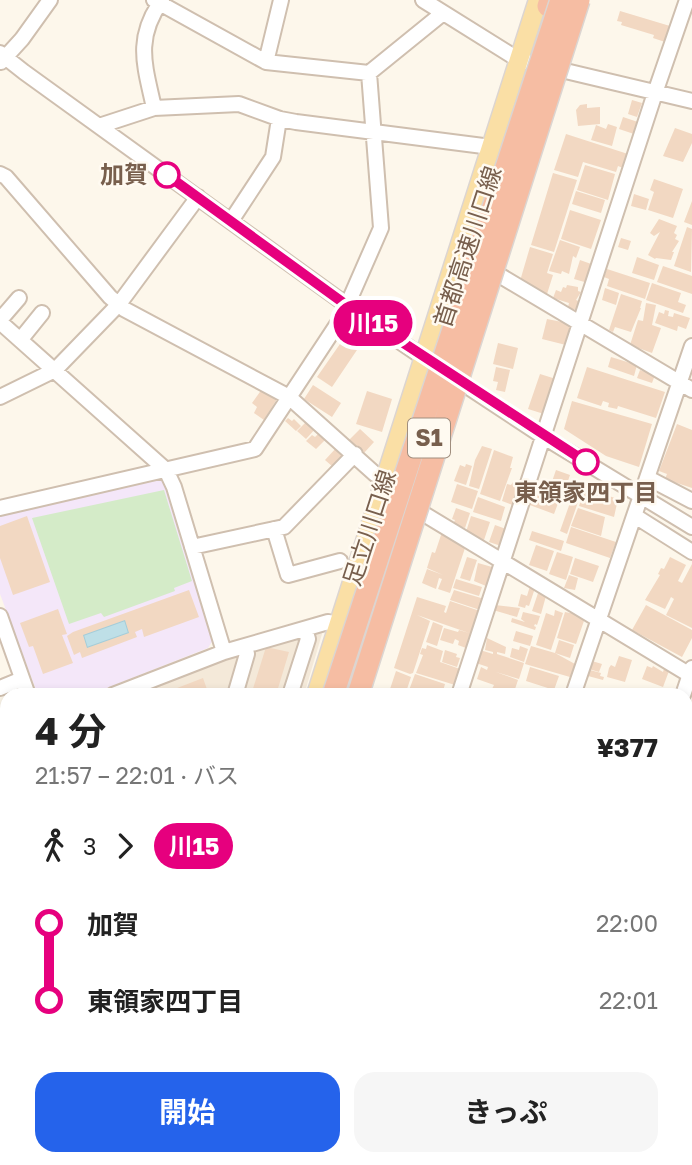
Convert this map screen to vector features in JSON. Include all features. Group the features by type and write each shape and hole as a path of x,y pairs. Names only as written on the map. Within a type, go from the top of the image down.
{"highway":[{"name":"首都高速川口線","path":"360,688 579,0"},
{"name":"首都高速川口線","path":"325,688 549,1"},
{"path":"335,688 549,1"},
{"name":"S1","path":"349,688 427,442 491,253 520,186"}],"main road":[{"name":"足立川口線","path":"368,688 587,0"},
{"name":"足立川口線","path":"318,688 519,60 549,1"}],"street":[{"path":"50,0 22,39 2,57 424,358 544,437 692,527"},
{"path":"266,62 281,0"},
{"path":"423,0 519,60 692,101"},
{"path":"460,688 654,93 687,0"},
{"path":"154,108 142,56 158,1 266,62 369,73 443,13"},
{"path":"0,508 255,449 348,306 381,228 369,73"},
{"path":"99,126 154,108 239,104 279,118 491,147"},
{"path":"231,221 272,157 279,118"},
{"path":"0,174 6,177 110,297 124,309 289,397 375,474 386,477"},
{"path":"0,397 55,370 119,304 198,197"},
{"path":"499,275 686,386"},
{"path":"19,298 0,321 166,470 174,487 224,652"},
{"path":"21,339 42,313"},
{"path":"575,688 648,478 686,386 692,346"},
{"path":"192,547 284,527 355,454"},
{"path":"648,478 692,501"},
{"path":"424,514 691,672"},
{"path":"635,516 692,552"},
{"path":"274,529 288,575 340,561"},
{"path":"1,621 25,688"},
{"path":"131,688 224,652 328,622 339,624"},
{"path":"292,688 308,639 305,629"},
{"path":"237,688 247,654 245,646"},
{"path":"0,688 22,679"}],"shaded area":[{"path":"165,479 213,640 208,648 107,688 35,688 0,594 0,514"},
{"path":"320,631 322,634 306,688 148,688 224,657"}],"green space":[{"path":"164,490 192,581 174,588 175,591 104,617 101,613 69,624 32,518"}],"water":[{"path":"125,620 129,633 87,648 83,635"}],"building":[{"path":"620,11 670,26 665,42 653,38 654,35 621,25 622,22 617,21"},
{"path":"632,100 642,103 637,117 628,114"},
{"path":"587,104 587,108 600,107 600,124 578,126 576,110 580,105"},
{"path":"623,117 641,123 637,135 619,129"},
{"path":"608,124 617,127 612,146 591,140 596,125 606,129"},
{"path":"675,128 692,134 692,143 683,162 663,156"},
{"path":"566,134 628,154 623,168 618,166 616,172 583,162 578,177 554,170"},
{"path":"585,165 615,174 608,200 577,190"},
{"path":"553,173 577,180 554,252 531,245"},
{"path":"654,179 683,189 673,218 648,210 654,192 650,190"},
{"path":"576,191 605,200 601,213 572,204"},
{"path":"634,194 649,199 646,210 631,206"},
{"path":"692,201 692,225 684,222"},
{"path":"570,210 601,220 591,249 561,239"},
{"path":"659,219 677,226 674,233 677,235 675,239 679,241 672,252 671,260 655,259 648,255 660,232 654,236 650,233"},
{"path":"687,227 692,229 691,272 674,266"},
{"path":"621,238 631,241 628,250 618,247"},
{"path":"560,240 580,247 576,258 573,256 569,274 549,271"},
{"path":"530,247 553,254 547,273 553,275 547,294 520,281"},
{"path":"637,257 659,265 654,280 632,273"},
{"path":"580,260 594,265 588,283 574,279"},
{"path":"663,266 692,276 692,294 657,282"},
{"path":"607,269 650,283 645,299 607,286 609,279 604,277"},
{"path":"652,283 681,293 678,302 686,305 683,313 646,300"},
{"path":"567,285 578,287 581,292 576,300 581,302 579,310 571,309 568,307 569,303 553,298 556,290 561,292"},
{"path":"605,288 619,293 616,305 602,300"},
{"path":"621,294 642,301 631,332 615,327 613,332 609,330"},
{"path":"394,300 398,302 401,313 398,314 400,319 391,322 383,307 386,306 385,303"},
{"path":"646,303 656,305 652,325 661,328 652,353 630,345 638,320 643,321"},
{"path":"665,310 669,311 668,316 673,317 674,313 690,318 686,329 678,326 677,331 655,323 659,312 664,314"},
{"path":"547,319 567,323 570,327 566,345 542,339"},
{"path":"349,331 368,343 364,350 359,347 332,387 317,377"},
{"path":"498,343 518,348 513,369 493,364"},
{"path":"611,357 637,365 634,376 608,367"},
{"path":"496,367 510,370 505,392 496,390 498,382 493,381"},
{"path":"587,367 665,392 656,418 618,406 617,409 608,407 609,403 603,401 601,406 577,398"},
{"path":"640,370 655,375 652,383 637,378"},
{"path":"540,374 556,379 544,414 528,409"},
{"path":"313,385 341,403 332,417 304,399"},
{"path":"262,389 277,399 264,420 254,413 257,407 252,403"},
{"path":"367,391 392,399 382,432 356,424"},
{"path":"572,401 652,424 639,467 606,456 564,429"},
{"path":"288,418 292,421 294,419 301,426 296,431 285,421"},
{"path":"308,420 316,428 306,439 297,431"},
{"path":"677,424 692,430 692,488 665,479 667,474 659,471"},
{"path":"360,429 374,442 364,453 349,440"},
{"path":"320,432 327,438 316,449 306,441"},
{"path":"482,446 492,449 479,489 469,486 475,460"},
{"path":"337,447 343,457 333,467 325,460"},
{"path":"494,450 513,457 512,468 500,501 480,494"},
{"path":"466,464 472,466 466,485 454,481 460,465 465,467"},
{"path":"556,470 570,475 563,495 549,490"},
{"path":"513,482 522,484 515,506 502,501 507,484 511,485"},
{"path":"457,484 478,491 472,509 451,502"},
{"path":"585,488 618,499 614,517 579,506"},
{"path":"533,489 560,498 554,514 527,504 529,499 531,500"},
{"path":"478,497 505,507 501,521 473,512"},
{"path":"571,500 578,502 567,534 560,531"},
{"path":"456,508 470,513 465,528 453,524"},
{"path":"578,508 605,517 601,536 571,526"},
{"path":"27,516 50,582 13,595 0,558 0,526"},
{"path":"471,516 490,522 484,540 466,532"},
{"path":"495,525 506,529 501,546 489,542"},
{"path":"571,527 616,542 610,558 566,543"},
{"path":"532,531 564,541 561,551 529,540"},
{"path":"445,533 466,545 450,593 438,589 442,579 439,578 436,589 422,583 427,569 443,575 427,568 432,552 435,553 441,535"},
{"path":"536,545 554,551 547,571 529,565"},
{"path":"557,552 573,557 566,580 549,574"},
{"path":"467,557 477,560 470,581 460,578"},
{"path":"670,557 686,565 678,581 682,583 692,564 692,628 666,615 674,599 671,597 665,609 645,600 660,575 658,574 661,568 664,569"},
{"path":"575,558 599,566 593,582 570,574"},
{"path":"478,563 492,567 486,586 474,581"},
{"path":"569,575 578,578 575,590 564,588"},
{"path":"456,579 482,587 479,596 453,588"},
{"path":"530,586 535,588 529,606 518,606 521,594 527,596"},
{"path":"189,590 199,617 144,637 142,629 135,632 137,637 82,658 80,652 74,655 67,636","holes":["125,620 129,633 87,648 83,635"]},
{"path":"454,590 481,598 483,600 480,610 450,600"},
{"path":"538,593 546,596 541,614 532,611"},
{"path":"417,597 446,606 446,613 450,601 480,611 466,648 458,645 459,641 455,639 453,644 440,640 444,628 469,633 417,615 430,621 413,673 410,674 394,668"},
{"path":"495,605 520,608 517,617 493,610"},
{"path":"646,605 692,630 692,638 682,657 632,630"},
{"path":"58,609 67,634 62,635 73,663 43,674 33,646 29,647 20,623"},
{"path":"555,610 563,613 551,650 536,645 546,613 554,616"},
{"path":"571,611 585,618 576,644 557,638 565,612"},
{"path":"523,612 540,616 534,626 535,630 511,622 512,618 525,622 521,619"},
{"path":"433,622 443,626 437,646 426,642"},
{"path":"516,631 533,636 530,646 513,641"},
{"path":"487,638 506,647 505,654 497,654 524,663 519,679 496,672 518,680 515,688 492,688 494,685 477,679 481,667 487,670 488,667 476,663 480,650 493,654 485,650"},
{"path":"559,640 574,645 570,658 555,653"},
{"path":"427,645 443,651 440,662 460,669 455,685 416,673 423,655 420,654 422,648 426,649"},
{"path":"520,646 528,649 524,662 510,657 512,648 519,650"},
{"path":"531,646 555,653 575,664 570,677 525,664"},
{"path":"266,647 289,652 278,688 253,688"},
{"path":"445,650 457,654 456,657 460,658 457,667 442,662"},
{"path":"619,656 632,660 625,682 607,677 609,668 611,665 615,667"},
{"path":"592,661 602,664 599,672 589,669"},
{"path":"647,666 653,666 663,672 664,669 669,671 663,687 642,679"},
{"path":"530,667 559,676 555,688 526,681"},
{"path":"590,670 601,673 603,680 588,676"},
{"path":"396,671 411,677 407,688 390,688"},
{"path":"415,674 445,684 444,688 410,688"},
{"path":"203,678 207,688 177,688"}],"bus line":[{"name":"川15","path":"167,175 356,312 505,412 586,462"}],"place":[{"name":"加賀","path":"167,175"},
{"name":"東領家四丁目","path":"586,462"}]}
